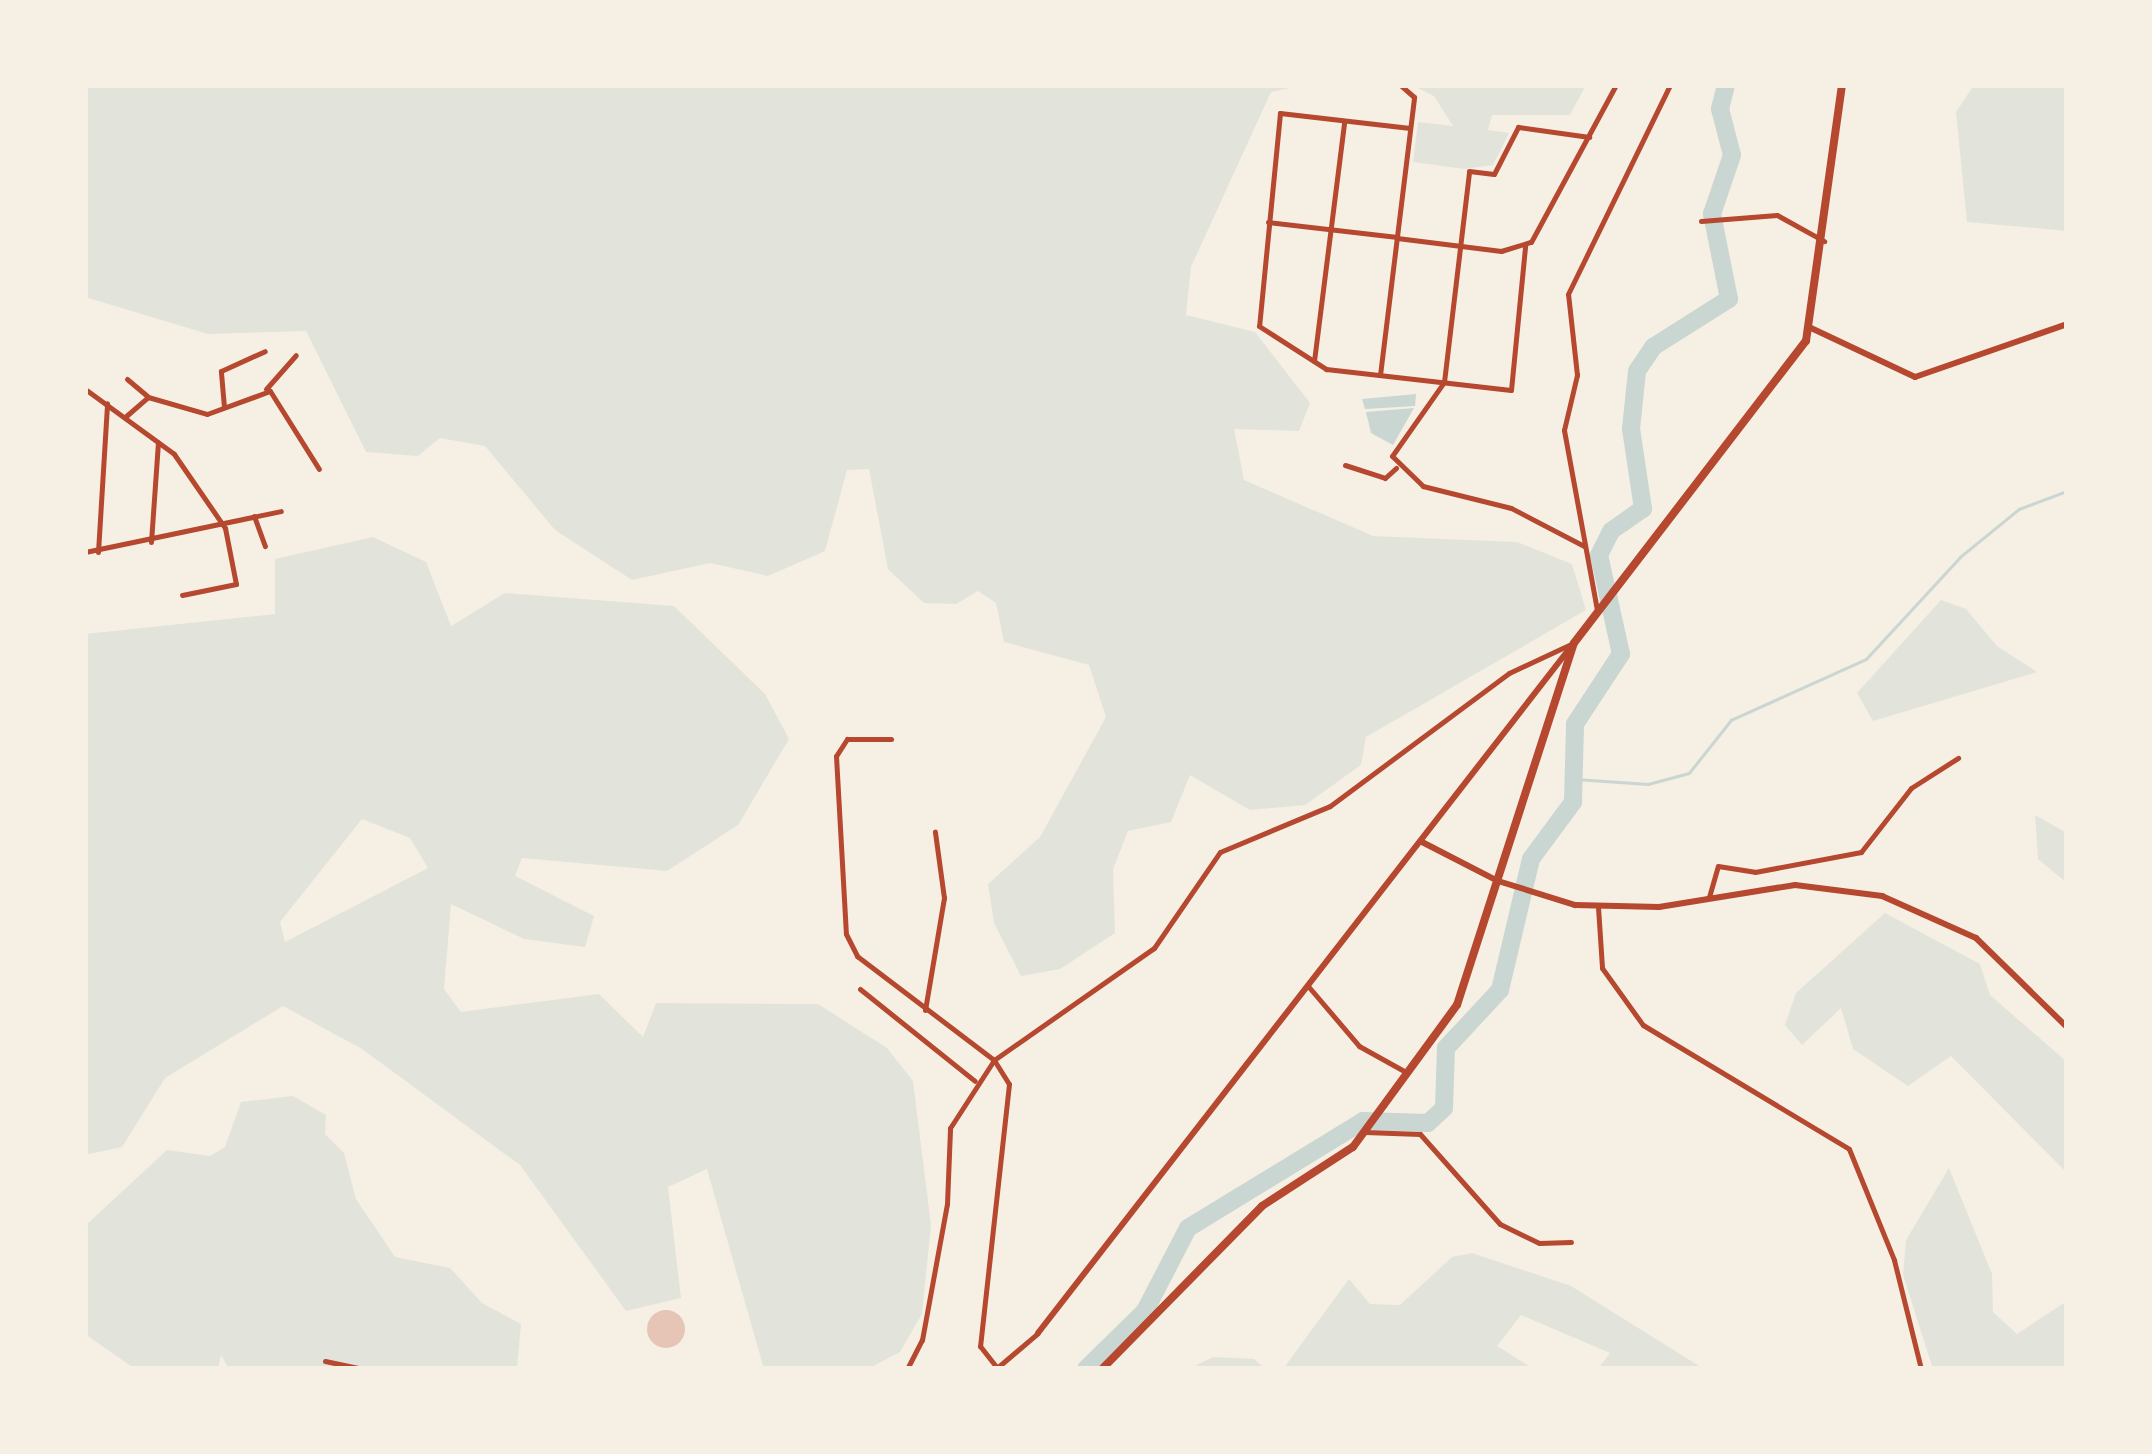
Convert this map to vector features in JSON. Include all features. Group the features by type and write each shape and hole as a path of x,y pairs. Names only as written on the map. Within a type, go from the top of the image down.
{"main road":[{"path":"1102,1369 1262,1206 1366,1131 1404,1071 1456,1005 1574,643 1795,360 1810,328 1842,85"}],"street":[{"path":"1380,375 1414,97 1400,85"},
{"path":"1410,128 1280,113 1258,324 1314,361 1380,375 1512,390 1525,246 1616,85"},
{"path":"1601,610 1584,546 1564,430 1577,376 1568,294 1670,85"},
{"path":"1314,361 1344,120"},
{"path":"1584,546 1396,468 1392,456 1444,382 1469,170 1494,174 1518,128 1589,137"},
{"path":"1703,221 1777,215 1824,241"},
{"path":"1268,222 1460,246 1525,246"},
{"path":"1810,328 1914,376 2067,324"},
{"path":"224,407 221,372 265,351"},
{"path":"127,379 148,397 203,414 266,390 296,354"},
{"path":"85,389 158,442 220,518 236,584 182,595"},
{"path":"266,390 318,469"},
{"path":"125,417 148,397"},
{"path":"98,552 106,403"},
{"path":"151,542 158,442"},
{"path":"1345,465 1385,478 1396,468"},
{"path":"85,552 151,542 220,518 281,511"},
{"path":"254,516 265,546"},
{"path":"891,738 847,739 836,756 846,934 857,956 994,1060 1012,1100 980,1346 996,1368 1038,1333 1574,643"},
{"path":"907,1369 922,1340 947,1204 950,1128 976,1081 994,1060 1154,948 1220,852 1330,806 1509,673 1574,643"},
{"path":"1709,898 1718,866 1755,872 1862,852 1911,788 1958,758"},
{"path":"924,1010 944,898 935,832"},
{"path":"1421,842 1534,895 1598,907 1816,885 1907,903 1976,938 2067,1028"},
{"path":"1598,907 1600,966 1643,1025 1849,1149 1894,1260 1921,1369"},
{"path":"1308,986 1359,1046 1404,1071"},
{"path":"860,988 976,1081"},
{"path":"1366,1131 1420,1134 1500,1224 1539,1243 1571,1242"},
{"path":"326,1361 364,1369"}],"shaded area":[{"path":"85,85 1305,85 1271,92 1191,267 1186,315 1255,332 1310,403 1299,431 1234,429 1244,480 1373,536 1517,542 1572,564 1586,610 1366,737 1361,765 1305,805 1250,810 1190,775 1171,822 1128,831 1113,869 1115,933 1060,969 1021,976 994,923 988,884 1040,837 1106,717 1089,665 1004,642 996,603 978,591 956,604 924,603 888,569 869,469 847,470 825,551 768,576 710,563 632,580 555,530 485,446 440,438 418,456 366,452 306,331 208,334 85,297"},
{"path":"1412,85 1586,85 1570,115 1492,115 1488,130 1509,133 1493,165 1464,169 1413,162 1418,122 1453,126 1434,96"},
{"path":"1974,85 2067,85 2067,231 1967,222 1956,112"},
{"path":"1416,394 1415,406 1365,409 1362,399"},
{"path":"1414,408 1393,445 1371,433 1366,412"},
{"path":"373,537 426,562 451,626 505,593 674,606 765,694 789,739 738,825 667,871 522,858 515,876 594,916 585,947 524,939 451,904 444,989 461,1012 599,994 643,1037 656,1003 818,1004 887,1048 913,1081 931,1225 922,1314 900,1352 868,1369 764,1369 707,1169 668,1187 681,1298 626,1311 520,1165 362,1049 283,1006 165,1078 122,1147 85,1155 85,634 275,614 275,559","holes":["362,819 410,838 428,868 285,942 280,922"]},
{"path":"1941,600 1966,609 1997,646 2037,672 1873,721 1857,693"},
{"path":"2035,815 2067,833 2067,883 2038,859"},
{"path":"1885,913 1980,964 1990,995 2067,1062 2067,1173 1951,1056 1908,1086 1853,1049 1841,1008 1802,1045 1785,1025 1796,993"},
{"path":"293,1096 326,1115 325,1134 344,1153 356,1199 395,1257 450,1268 482,1303 521,1324 517,1369 229,1369 221,1355 218,1369 135,1369 85,1334 85,1226 167,1150 210,1156 225,1147 241,1102"},
{"path":"1949,1168 1992,1274 1993,1312 2017,1334 2067,1301 2067,1369 1933,1369 1903,1275 1906,1240"},
{"path":"1472,1253 1571,1286 1704,1369 1598,1369 1610,1353 1521,1315 1497,1346 1534,1369 1283,1369 1349,1279 1370,1304 1400,1305 1452,1257"},
{"path":"1213,1357 1254,1359 1265,1369 1189,1369"}],"building":[{"path":"666,1310 680,1315 685,1329 680,1343 666,1348 652,1343 647,1329 652,1315"}],"waterway":[{"path":"1086,1369 1145,1311 1188,1228 1363,1121 1428,1123 1444,1108 1446,1048 1500,990 1531,859 1573,802 1575,724 1621,654 1599,555 1611,531 1643,509 1631,429 1637,371 1653,347 1729,299 1712,214 1732,155 1720,109 1726,85"},
{"path":"1576,779 1648,784 1689,773 1731,720 1866,659 1960,557 2019,509 2067,491"}]}
